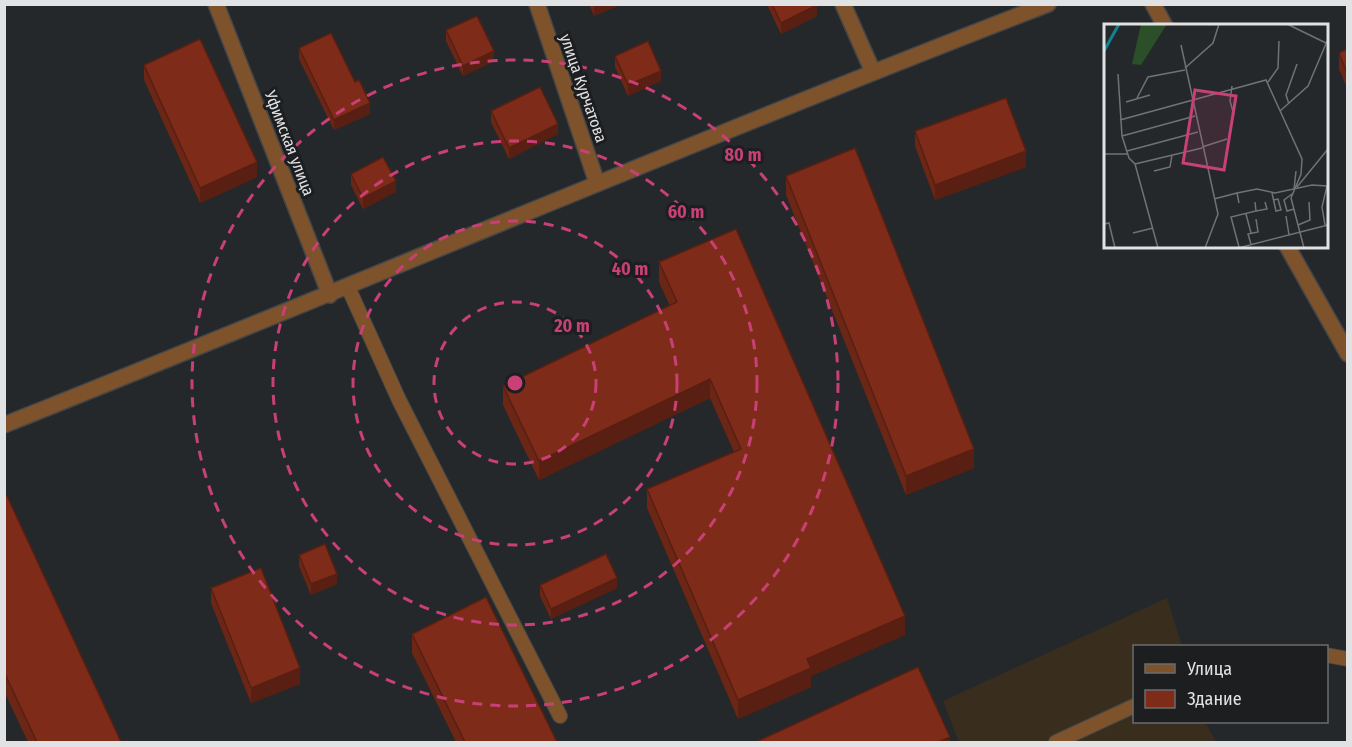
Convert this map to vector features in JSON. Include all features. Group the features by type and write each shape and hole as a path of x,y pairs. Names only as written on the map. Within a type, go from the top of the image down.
{"street":[{"name":"Уфимская улица","path":"216,4 330,295"},
{"name":"улица Курчатова","path":"537,4 597,183"},
{"path":"843,4 873,72"},
{"path":"4,425 330,295 597,183 1048,4"},
{"path":"1153,4 1164,24"},
{"path":"1288,248 1347,354"}],"lane":[{"path":"348,287 399,400 560,716"},
{"path":"1328,656 1347,658"},
{"path":"1056,742 1133,706"}],"shaded area":[{"path":"1167,598 1182,645 1133,645 1133,723 1206,723 1216,742 959,742 943,701"}],"building":[{"path":"772,4 816,4 817,5 781,23"},
{"path":"477,16 494,51 463,66 446,30"},
{"path":"331,33 355,82 359,80 370,103 334,120 299,48"},
{"path":"200,39 257,162 200,188 144,65"},
{"path":"648,41 661,71 628,85 615,56"},
{"path":"1347,49 1347,73 1339,53"},
{"path":"540,87 558,124 509,148 491,111"},
{"path":"1006,98 1026,151 935,185 915,131"},
{"path":"855,148 974,449 906,476 786,176"},
{"path":"383,157 396,181 363,198 351,174"},
{"path":"736,229 905,616 807,659 811,668 738,700 647,489 741,449 710,379 539,461 503,386 677,302 659,262"},
{"path":"7,496 121,742 37,742 4,672 4,497"},
{"path":"325,544 337,574 311,584 299,555"},
{"path":"606,554 617,578 551,609 540,585"},
{"path":"261,568 300,668 251,688 211,588"},
{"path":"486,597 557,742 465,742 412,634"},
{"path":"918,667 950,737 938,742 756,742"}]}
